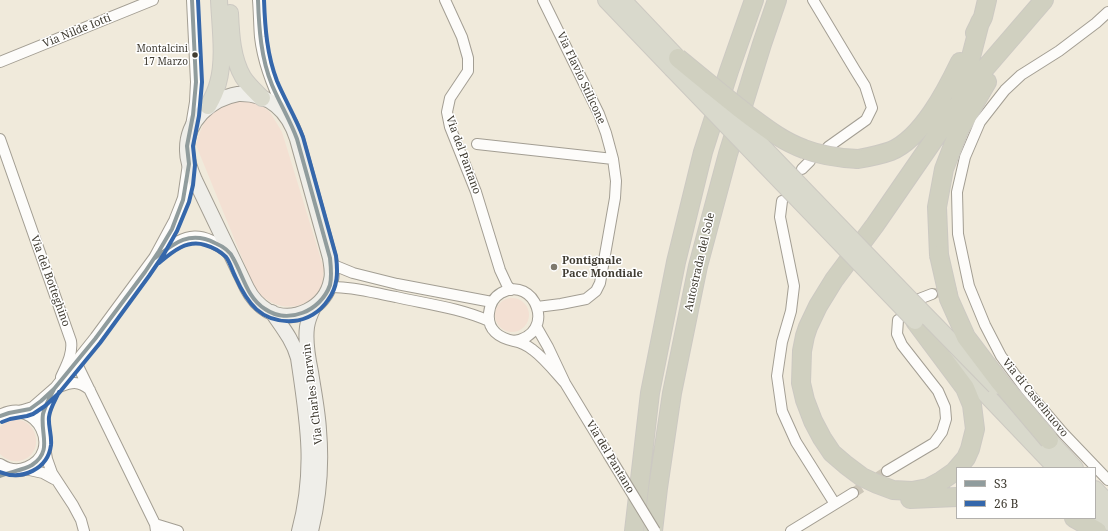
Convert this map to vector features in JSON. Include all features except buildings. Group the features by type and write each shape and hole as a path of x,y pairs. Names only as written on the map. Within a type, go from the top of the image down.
{"highway":[{"path":"208,106 216,89 220,73 221,47 219,0"},
{"path":"230,0 232,38 238,65 246,81 262,98"},
{"path":"606,0 675,64 879,268 1074,467"},
{"path":"623,0 675,64 907,320 965,388 972,405 975,429 970,449 966,458 958,467"},
{"name":"Autostrada del Sole","path":"634,531 650,393 676,262 704,152 729,71 754,0"},
{"name":"Autostrada del Sole","path":"654,531 658,488 672,393 698,266 728,154 777,0"},
{"path":"956,497 908,499 870,487 843,469 829,456 818,440 800,401 796,368 797,351 800,335 804,325 814,304 830,278 954,102 965,80 987,0"},
{"path":"956,470 941,481 928,488 912,491 893,490 877,484 862,477 846,465 832,453 813,421 805,400 801,383 802,351 808,327 818,306 834,280 884,212 975,80 1044,0"},
{"path":"675,64 735,105 774,135 803,149 823,155 858,159 875,156 892,150 907,141 921,127 950,83 980,22"},
{"path":"1020,27 959,130 944,169 937,207 939,255 949,299 966,337 1000,382 1048,440"},
{"path":"907,320 1055,467"},
{"path":"1096,490 1108,503"},
{"path":"1096,510 1108,522"},
{"path":"1076,519 1097,531"}],"main road":[{"path":"238,94 250,94 276,105 294,129 331,264 332,276 329,288 324,297 314,307 302,313 279,315 257,303 250,294 193,175 187,149 190,129 208,106 221,98 238,94"},
{"name":"Via Charles Darwin","path":"311,531 318,491 320,453 318,421 306,341 307,325 314,307"},
{"name":"Via Charles Darwin","path":"272,312 296,351 306,413 309,464 306,494 299,531"}],"street":[{"name":"Via Nilde Iotti","path":"0,62 154,0"},
{"path":"190,129 195,102 196,82 192,0"},
{"path":"258,0 260,34 265,65 273,87 288,119"},
{"name":"Via del Pantano","path":"445,0 462,37 468,58 468,71 450,98 447,112 450,127 476,192 500,270 511,290"},
{"name":"Via Flavio Stilicone","path":"538,307 586,299 596,291 600,283 615,198 616,180 613,159 606,133 543,0"},
{"path":"812,0 865,86 872,108 866,120 828,146"},
{"name":"Via di Castelnuovo","path":"1095,467 1063,434 1001,356 964,286 958,234 957,192 965,157 980,122 1005,90 1021,75 1059,51 1108,12"},
{"name":"Via del Botteghino","path":"0,139 2,155 71,341 72,347 70,355 55,389"},
{"path":"477,144 613,159"},
{"path":"802,169 810,161"},
{"path":"84,531 73,505 54,479 49,467 42,424 45,407 55,389 96,338 155,258 175,221 184,198 189,162"},
{"path":"782,201 780,217 794,286 790,312 782,342 778,376 782,411 796,442 835,504"},
{"path":"155,258 177,242 196,237 205,238 230,253"},
{"path":"331,264 353,273 397,284 492,302"},
{"path":"329,288 350,288 452,309 489,321 489,311 492,302 498,295 511,290 521,291 534,300 538,307 539,317 536,326 529,335 523,339 514,341"},
{"path":"919,299 932,294"},
{"path":"887,471 934,443 942,432 946,418 945,407 938,391 902,345 897,334 907,320"},
{"name":"Via del Pantano","path":"489,321 492,329 497,334 507,340 514,341 532,350 565,383"},
{"name":"Via del Pantano","path":"536,326 565,383 654,531"},
{"path":"76,362 156,527 178,531"},
{"path":"0,416 33,408 55,389 70,383 80,383 90,390"},
{"path":"20,412 32,416 39,422 43,430"},
{"path":"0,476 33,465 39,459 45,447"},
{"path":"0,465 6,468 43,473 54,479"},
{"name":"Via di Castelnuovo","path":"1096,468 1108,480"},
{"path":"791,531 853,493"}],"shaded area":[{"path":"247,100 260,104 270,112 282,132 324,269 322,284 317,293 304,304 287,307 278,305 262,296 256,289 196,145 203,125 212,111 226,103"},
{"path":"512,298 524,303 529,315 524,327 512,332 500,327 495,315 500,303"},
{"path":"9,420 19,420 27,423 33,429 36,436 36,444 33,452 28,458 14,461 9,460 0,454 0,427"}],"tunnel":[{"path":"932,294 960,287"},
{"path":"853,493 887,471"}],"transit line":[{"name":"S3","path":"0,416 30,409 54,389 95,339 145,272 172,229 183,200 189,164 187,146 193,115 196,82 192,0"},
{"path":"2,422 33,414 45,406 59,393 100,343 149,276 177,231 189,202 193,185 195,165 193,146 199,116 202,82 198,0"},
{"name":"S3","path":"155,258 176,243 190,238 206,239 215,243 226,249 232,255 246,286 254,299 265,309 274,314 284,316 303,313 312,308 326,294 330,285 330,258 297,139 272,85 265,64 260,33 258,0"},
{"path":"159,263 186,245 198,244 213,248 226,257 250,303 264,315 272,319 282,321 293,321 313,315 325,304 334,290 337,274 336,256 303,137 277,81 271,61 267,41 264,0"},
{"name":"S3","path":"0,476 29,467 38,460 42,454 44,448 43,414 54,389"},
{"path":"0,472 17,475 25,474 33,471 45,461 51,445 50,414 59,392"}],"place":[{"name":"Montalcini 17 Marzo","path":"195,55"},
{"name":"Pontignale Pace Mondiale","path":"554,267"}]}
